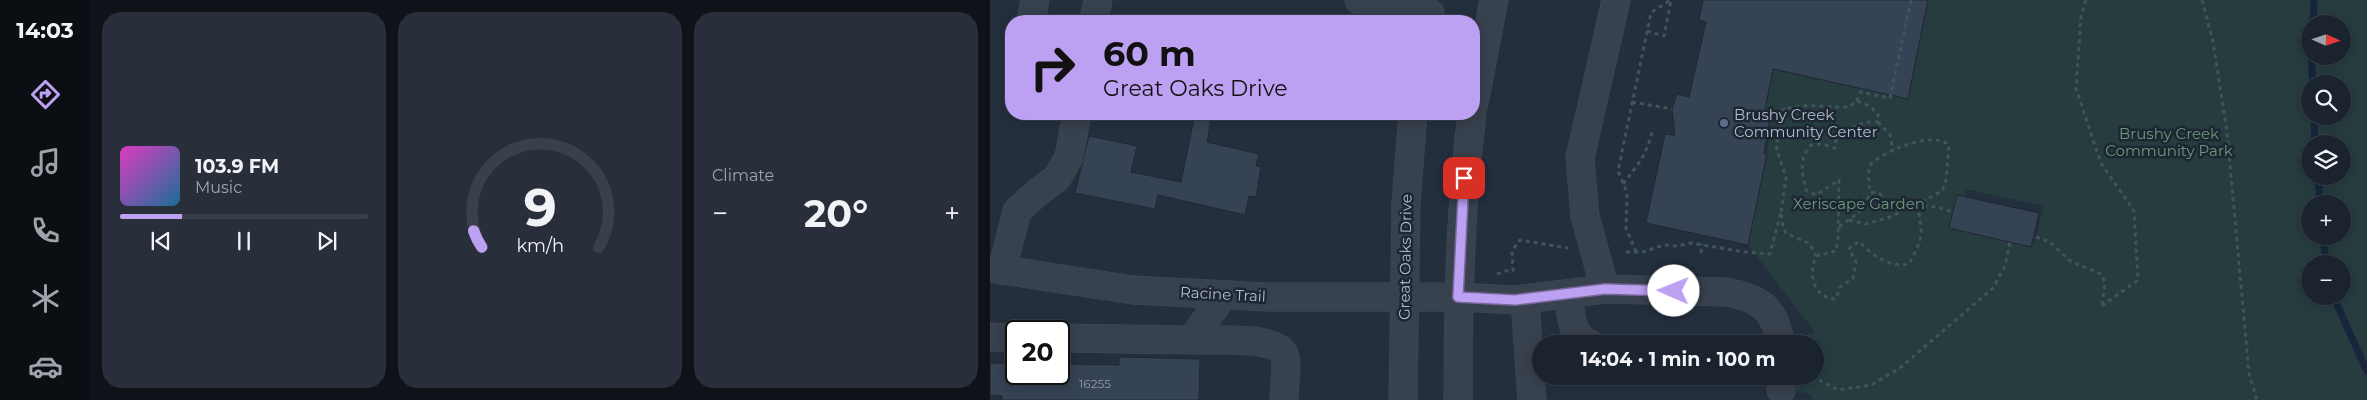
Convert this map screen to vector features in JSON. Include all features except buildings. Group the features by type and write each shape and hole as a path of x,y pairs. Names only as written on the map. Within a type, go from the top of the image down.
{"street":[{"path":"1032,15 1035,0"},
{"path":"1095,15 1098,0"},
{"path":"1359,0 1430,11"},
{"path":"1480,72 1494,0"},
{"path":"1605,289 1585,216 1580,158 1616,0"},
{"path":"996,269 1017,211 1057,178 1069,158 1072,120"},
{"name":"Great Oaks Drive","path":"1403,400 1406,203 1413,120"},
{"path":"1458,400 1458,297 1464,178 1471,120"},
{"name":"Racine Trail","path":"996,269 1133,290 1267,297 1458,297 1525,300 1605,289 1726,292 1742,295 1760,304 1772,314 1778,335"},
{"path":"1192,340 1223,294"},
{"path":"1568,294 1577,335"},
{"path":"1525,300 1532,400"},
{"path":"990,337 1005,338"},
{"path":"1070,338 1266,342 1278,346 1284,354 1284,400"}],"path":[{"path":"1636,252 1626,228 1626,192 1618,171 1652,13 1657,7 1667,4 1670,0"},
{"path":"1647,31 1664,36 1670,0"},
{"path":"1773,115 1785,107 1804,105 1849,107 1858,101 1860,92 1890,98 1911,0"},
{"path":"2036,237 2050,242 2070,261 2101,274 2105,282 2102,306 2138,280 2134,211 2101,163 2076,89 2081,16 2086,0"},
{"path":"2202,0 2213,42 2226,132 2249,373 2257,400"},
{"path":"1858,101 1869,106 1878,114 1878,122"},
{"path":"1632,102 1672,109"},
{"path":"1626,252 1643,252 1664,245 1702,244 1745,252 1770,254 1781,212 1786,178 1776,146 1785,107"},
{"path":"1816,256 1836,251 1839,227 1839,180 1816,195 1806,190 1801,165 1805,152 1811,145 1822,144 1835,148 1836,137 1869,121 1878,122 1890,135 1893,150"},
{"path":"1622,185 1643,159 1653,128"},
{"path":"1781,212 1783,227 1786,233 1810,244 1816,256 1812,274 1819,293 1829,299 1836,299 1840,287 1853,278 1856,262 1849,249 1853,244 1860,242 1878,258 1898,266 1909,264 1918,248 1921,233 1918,211 1920,203 1942,191 1946,180 1949,145 1944,141 1928,140 1893,150 1870,164 1868,174 1870,192 1868,201 1860,213 1839,227"},
{"path":"1870,192 1880,194 1886,201"},
{"path":"1849,220 1866,224 1894,216 1907,205 1937,207 1953,212"},
{"path":"1494,278 1500,272 1513,270 1512,250 1520,240 1571,248"},
{"path":"1824,382 1838,390 1871,386 1900,368 1993,288 2005,266 2010,242"},
{"path":"1701,253 1702,244"}],"green space":[{"name":"Brushy Creek Community Park","path":"1928,0 2367,0 2367,400 1812,400 1812,395 1789,389 1789,385 1824,385 1824,335 1806,335 1815,332 1748,245 1767,154 1771,113 1765,110 1773,69 1908,99","holes":["1966,189 2043,206 2035,243 1957,228"]}],"waterway":[{"path":"2313,15 2314,0"},
{"path":"2312,65 2312,75"},
{"path":"2314,125 2315,135"},
{"path":"2319,185 2319,195"},
{"path":"2324,245 2325,255"},
{"path":"2337,305 2367,371"}],"place":[{"name":"Brushy Creek Community Center","path":"1724,123"}],"route":[{"path":"1464,178 1458,297 1525,300 1605,289 1674,291"}],"park label":[{"name":"Xeriscape Garden","path":"1859,203"}]}
